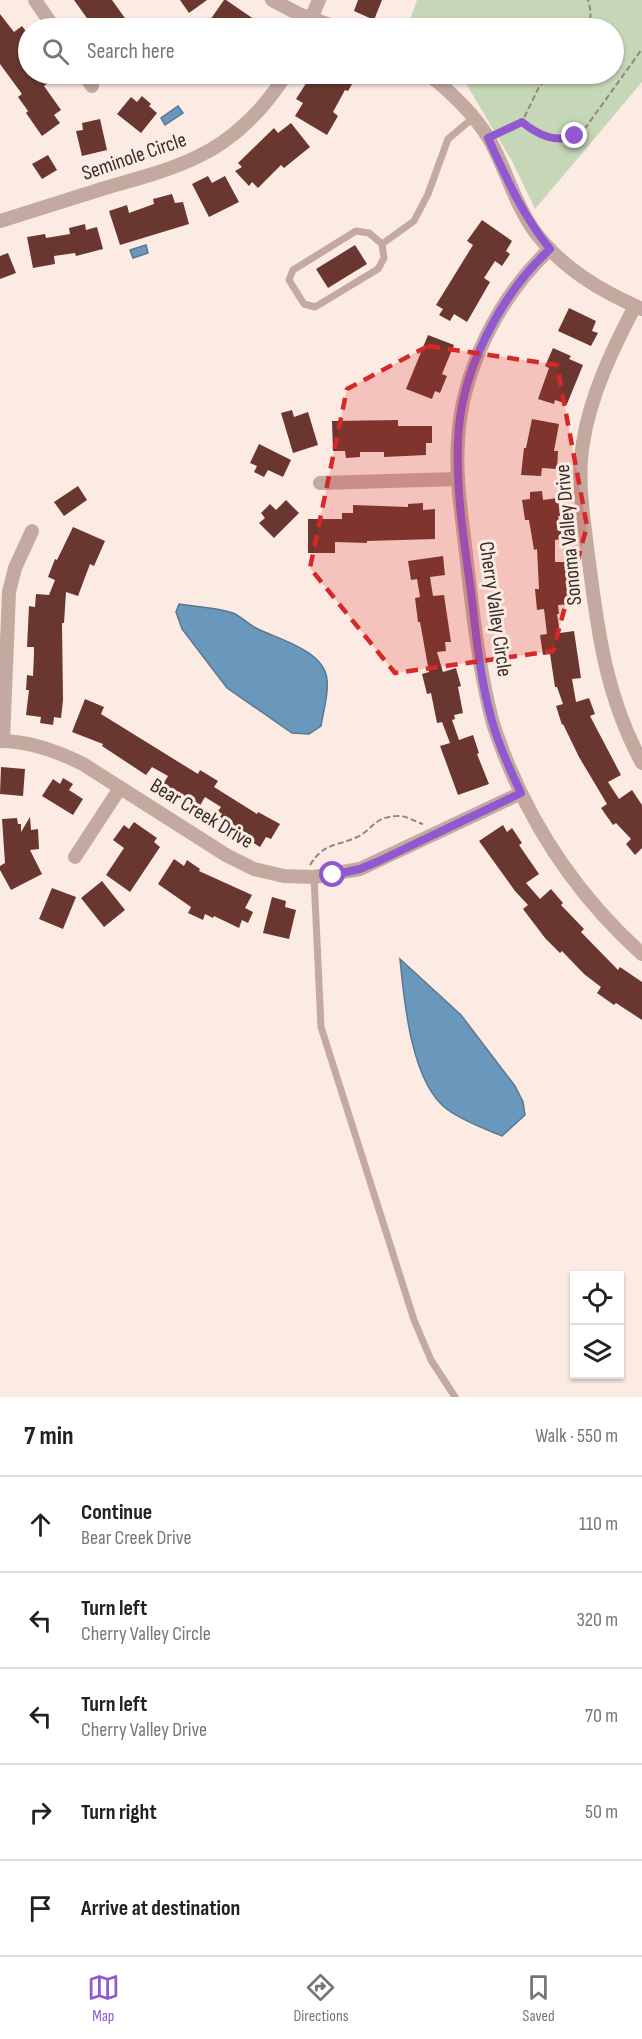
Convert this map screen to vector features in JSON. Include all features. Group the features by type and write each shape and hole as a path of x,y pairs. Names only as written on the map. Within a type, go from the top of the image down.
{"street":[{"path":"34,0 47,18"},
{"path":"272,0 303,18"},
{"path":"311,18 319,0"},
{"name":"Seminole Circle","path":"0,221 162,171 198,157 229,137 254,116 280,84"},
{"path":"440,84 473,118 488,138 519,206 550,249 586,281 639,308"},
{"name":"Cherry Valley Circle","path":"550,249 531,266 493,323 476,361 463,403 458,440 458,479 480,663 492,722 521,793 535,820 564,866 591,902 642,954"},
{"name":"Sonoma Valley Drive","path":"639,308 609,363 589,414 582,444 580,485 598,636 619,713 642,763"},
{"path":"320,483 458,479"},
{"path":"1,741 9,592 15,568 32,531"},
{"name":"Bear Creek Drive","path":"1,741 32,744 58,752 83,764 226,855 254,869 284,876 312,871 333,875 369,866 521,793"},
{"path":"75,857 120,788"}],"lane":[{"path":"382,244 414,221 428,194 448,139 473,118"},
{"path":"356,231 369,233 382,244 384,258 378,269 315,307 304,304 289,280 293,270 356,231"},
{"path":"312,871 321,1028 414,1320 431,1360 455,1397"}],"path":[{"path":"588,0 590,18"},
{"path":"624,74 642,49"},
{"path":"488,138 522,122 542,84"},
{"path":"522,122 534,132 545,137 564,140 575,136 586,127 617,84"},
{"path":"312,871 316,856 325,848 359,836 375,821 384,817 405,816 428,825"}],"highlighted area":[{"path":"428,346 557,365 587,526 553,651 395,673 310,568 347,389"}],"green space":[{"path":"417,0 642,0 642,82 535,209 512,161 466,84 624,84 624,18 411,18"}],"water":[{"path":"178,106 183,113 165,125 161,118"},
{"path":"146,245 148,253 133,258 130,250"},
{"path":"179,604 233,613 256,628 309,653 324,670 327,680 327,697 321,726 309,734 292,733 227,688 182,629 176,612"},
{"path":"400,959 461,1015 515,1086 523,1102 525,1115 502,1136 448,1110 435,1098 425,1081 407,1018"}],"building":[{"path":"74,0 112,0 125,18 87,18"},
{"path":"180,0 207,0 189,13"},
{"path":"226,0 252,18 211,18"},
{"path":"358,0 382,0 375,18 354,11"},
{"path":"0,14 14,32 18,29 18,84 47,84 44,86 61,110 54,115 60,123 42,136 18,97 22,94 0,64"},
{"path":"306,84 352,84 348,91 345,90 333,112 338,116 327,135 295,116 303,103 296,99"},
{"path":"142,96 157,113 141,133 117,114 131,97 137,102"},
{"path":"100,119 107,150 82,156 76,131 83,130 82,123"},
{"path":"291,123 310,147 284,168 281,165 258,188 252,182 249,186 235,171 242,167 238,163 274,128 278,133"},
{"path":"48,155 57,170 42,179 32,164"},
{"path":"208,176 212,183 225,176 239,202 209,217 192,184"},
{"path":"172,194 175,203 183,202 189,224 120,245 109,211 127,205 129,213 154,204 153,199"},
{"path":"482,220 512,241 506,251 510,254 502,266 495,261 484,278 490,282 467,322 454,314 450,321 439,315 443,309 436,305 473,245 467,241"},
{"path":"85,224 86,230 97,227 103,249 76,256 75,253 54,256 55,264 33,268 27,237 45,234 46,238 70,234 69,228"},
{"path":"355,245 367,264 328,288 316,269"},
{"path":"8,253 16,273 0,279 0,256"},
{"path":"569,308 596,321 592,331 598,333 591,346 558,331"},
{"path":"428,335 454,345 442,374 447,376 440,393 435,391 432,399 406,389"},
{"path":"553,348 571,356 569,359 583,365 567,404 555,400 554,404 538,399 549,368 545,366"},
{"path":"292,410 294,417 308,412 318,445 293,453 281,413"},
{"path":"532,419 559,424 554,451 558,451 557,469 542,468 541,476 521,475 524,448 526,448"},
{"path":"398,420 398,426 432,426 432,443 426,443 426,455 384,457 384,452 360,452 360,457 346,458 345,451 333,451 332,421"},
{"path":"259,444 291,460 283,477 268,470 264,477 254,472 257,466 250,463"},
{"path":"78,486 87,500 64,516 54,502"},
{"path":"542,491 543,500 558,498 562,539 555,540 555,562 568,562 571,604 558,605 559,614 557,614 560,633 574,631 581,678 572,679 576,702 589,698 595,714 590,716 621,775 608,782 619,799 632,790 642,805 642,848 635,855 626,844 631,839 616,823 613,825 601,808 607,804 562,725 556,706 563,704 557,687 555,687 550,654 543,655 540,635 547,634 544,609 537,610 535,589 539,589 537,549 534,550 529,520 525,520 522,500 530,499 530,492"},
{"path":"286,500 299,513 274,538 259,523 265,518 261,513 270,504 276,510"},
{"path":"423,503 423,510 435,509 435,539 367,541 367,543 335,542 335,553 308,553 308,519 342,519 342,513 353,513 353,505 408,507 408,504"},
{"path":"73,527 105,541 94,566 90,564 78,596 66,592 64,623 62,623 63,700 61,718 54,717 53,725 40,723 41,717 26,715 29,690 26,690 27,675 33,676 34,654 34,647 27,647 29,606 35,607 36,594 49,595 55,580 48,577"},
{"path":"443,556 445,575 430,577 433,596 444,595 451,642 445,642 446,651 437,652 443,672 456,668 461,686 458,687 463,713 454,715 455,719 452,720 459,740 473,735 479,753 477,754 489,784 458,795 440,746 450,743 442,722 437,723 431,693 427,694 422,674 429,672 415,598 420,597 417,579 411,580 408,561"},
{"path":"85,699 104,707 101,714 198,774 200,770 218,781 214,787 257,814 258,812 280,824 271,839 266,837 260,847 217,821 222,814 218,811 221,807 205,797 198,809 162,786 168,776 152,767 146,775 102,746 103,744 72,732"},
{"path":"1,767 25,769 23,796 0,794"},
{"path":"63,778 73,784 69,790 83,799 73,815 42,796 53,779 60,784"},
{"path":"30,817 31,830 38,829 39,849 30,850 42,874 11,890 0,870 0,866 5,863 2,819 17,818 18,824 21,824 21,832"},
{"path":"134,822 157,838 154,842 160,847 130,892 106,875 124,848 113,840 124,825 129,829"},
{"path":"503,825 507,832 512,828 522,843 519,845 539,874 526,883 540,899 551,889 563,903 561,905 584,929 581,932 618,970 620,967 642,982 642,1020 597,993 601,987 545,938 523,909 528,905 515,891 479,841"},
{"path":"174,859 184,866 187,860 200,869 199,871 252,895 245,908 253,912 248,923 242,920 239,928 214,916 213,918 205,914 203,920 188,913 191,907 158,884"},
{"path":"102,881 125,910 104,927 81,898"},
{"path":"52,888 76,897 63,929 39,919"},
{"path":"272,897 286,901 285,907 296,910 289,939 263,933"}],"route":[{"path":"333,875 360,869 379,861 521,793 492,722 480,663 458,479 458,440 463,403 476,361 493,323 531,266 550,249 519,206 488,138 522,122 534,132 545,137 564,140 575,136"}]}
